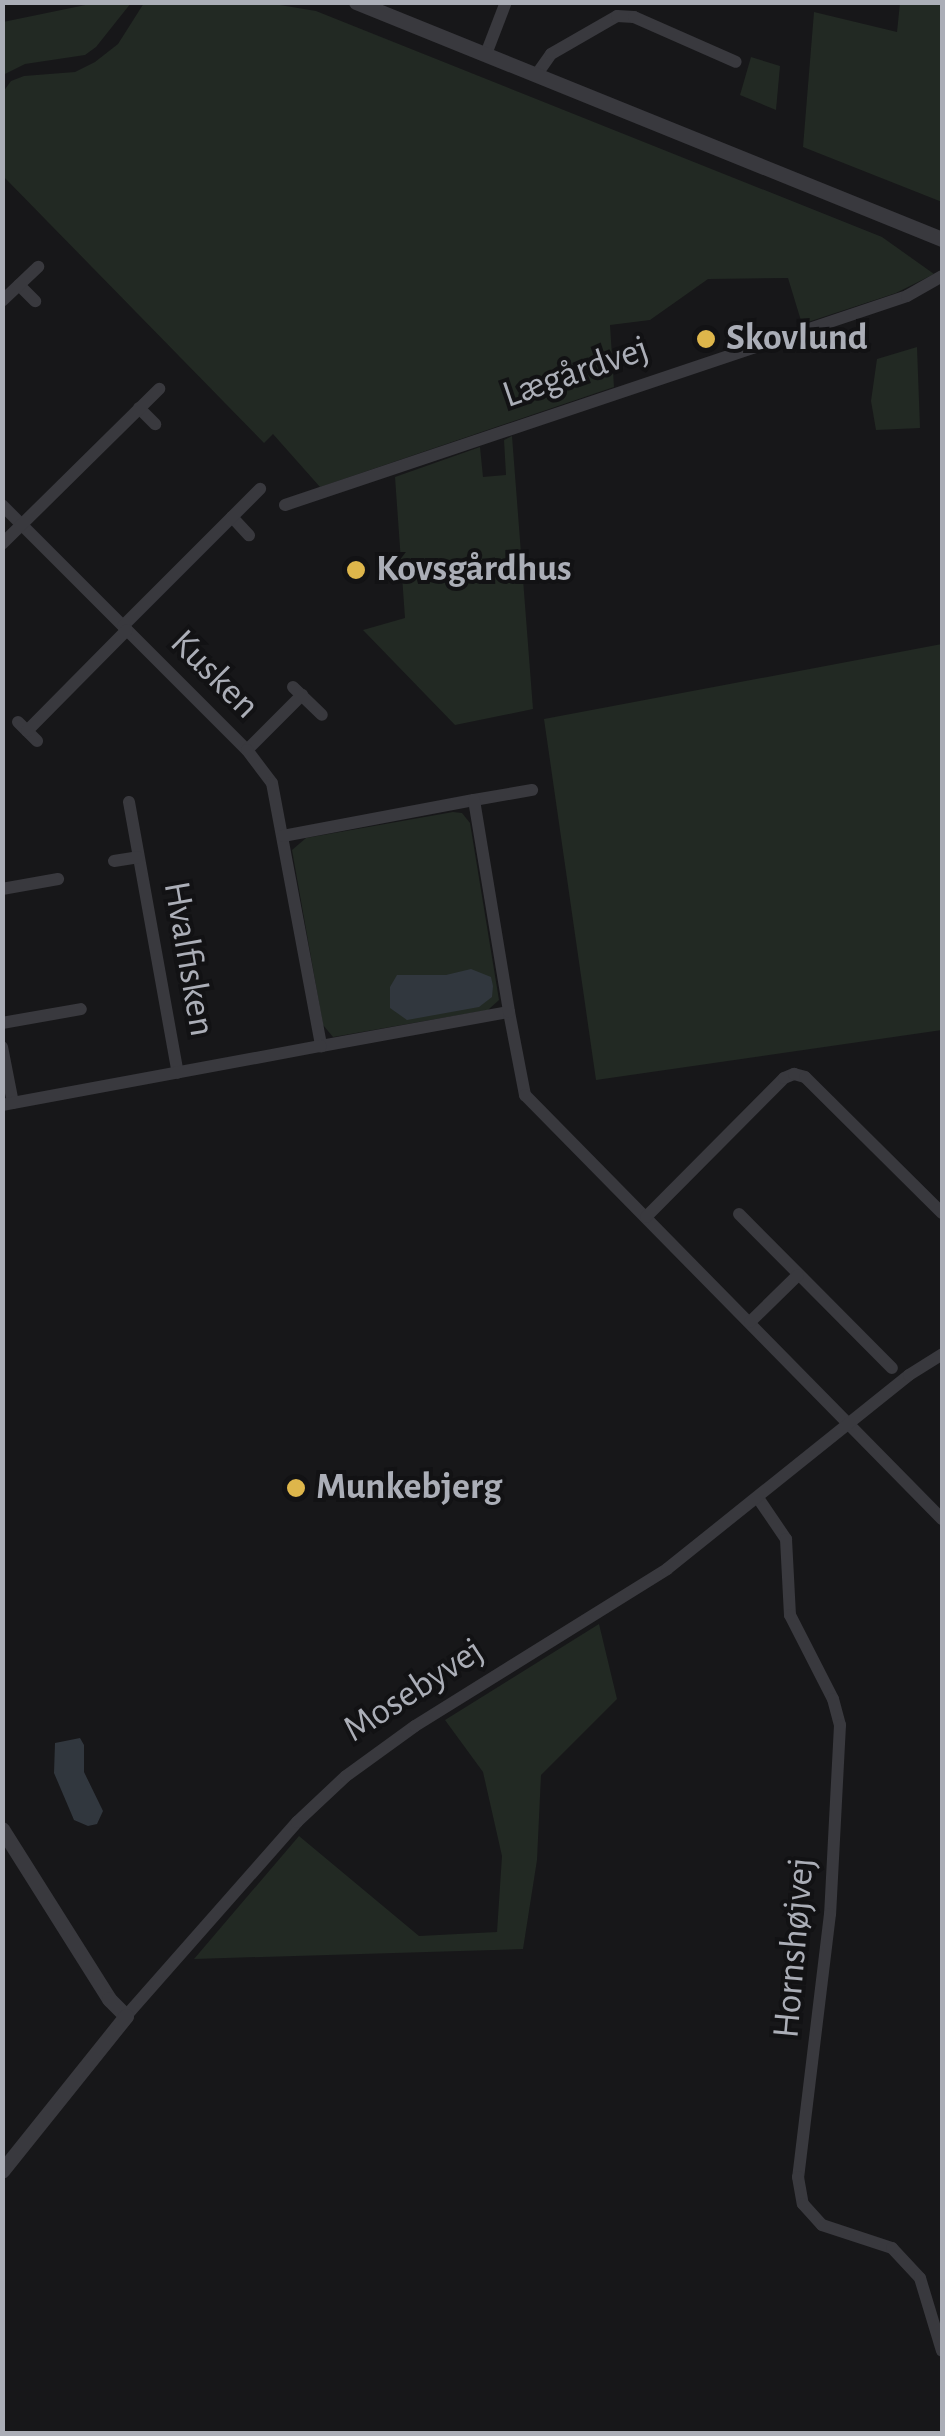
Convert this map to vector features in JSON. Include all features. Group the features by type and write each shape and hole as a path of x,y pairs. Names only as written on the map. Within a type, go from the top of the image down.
{"street":[{"path":"356,2 942,239"},
{"path":"486,54 506,2"},
{"path":"536,74 550,54 617,16 634,17 736,62"},
{"path":"2,302 38,267"},
{"name":"Lægårdvej","path":"284,504 907,296 942,276"},
{"path":"19,285 35,301"},
{"path":"2,544 158,389"},
{"path":"139,408 155,424"},
{"name":"Kusken","path":"27,731 260,489"},
{"name":"Kusken","path":"2,505 247,750 297,691 322,715"},
{"path":"232,517 249,536"},
{"path":"247,750 272,783 321,1046"},
{"path":"283,836 532,790"},
{"path":"474,800 525,1095 940,1513"},
{"name":"Hvalfisken","path":"128,802 178,1073"},
{"name":"Hvalfisken","path":"114,861 138,856"},
{"path":"2,889 58,879"},
{"path":"2,1023 81,1009"},
{"name":"Hvalfisken","path":"2,1047 8,1104 509,1012"},
{"path":"646,1217 784,1078 794,1074 805,1076 942,1213"},
{"path":"740,1214 892,1368"},
{"path":"750,1322 798,1275"},
{"name":"Mosebyvej","path":"2,2171 126,2016 297,1822 346,1776 415,1726 667,1570 850,1422 942,1354"},
{"name":"Hornshøjvej","path":"758,1498 786,1539 790,1615 834,1700 840,1725 830,1914 798,2177 803,2204 822,2225 892,2248 920,2278 942,2352"},
{"path":"2,1830 108,1998 126,2016"}],"shaded area":[{"path":"100,2 131,3 96,47 85,55 25,64 3,75 3,22"},
{"path":"144,3 268,3 316,11 882,237 934,274 896,293 802,324 788,278 708,279 650,320 610,325 614,387 320,487 273,434 264,443 3,176 3,92 11,81 24,76 75,72 95,62 118,44"},
{"path":"900,3 942,3 942,202 803,147 814,12 897,32"},
{"path":"751,57 780,66 776,110 740,95"},
{"path":"917,347 920,428 876,430 871,401 877,359"},
{"path":"512,436 533,709 455,725 363,630 405,618 395,477 480,447 483,477 506,475 504,440"},
{"path":"942,644 942,1030 596,1080 544,719"},
{"path":"462,813 470,823 499,1000 488,1010 333,1037 323,1025 292,850 306,838"},
{"path":"471,969 491,977 493,986 492,997 479,1007 407,1020 390,1008 390,987 397,975 446,975"},
{"path":"599,1624 617,1699 541,1775 537,1860 523,1949 194,1959 299,1836 419,1936 497,1932 502,1856 483,1772 445,1720"},
{"path":"80,1738 84,1745 84,1772 103,1811 97,1824 88,1826 74,1820 54,1773 55,1743"}],"place":[{"name":"Skovlund","path":"706,339"},
{"name":"Kovsgårdhus","path":"356,570"},
{"name":"Munkebjerg","path":"296,1488"}]}
